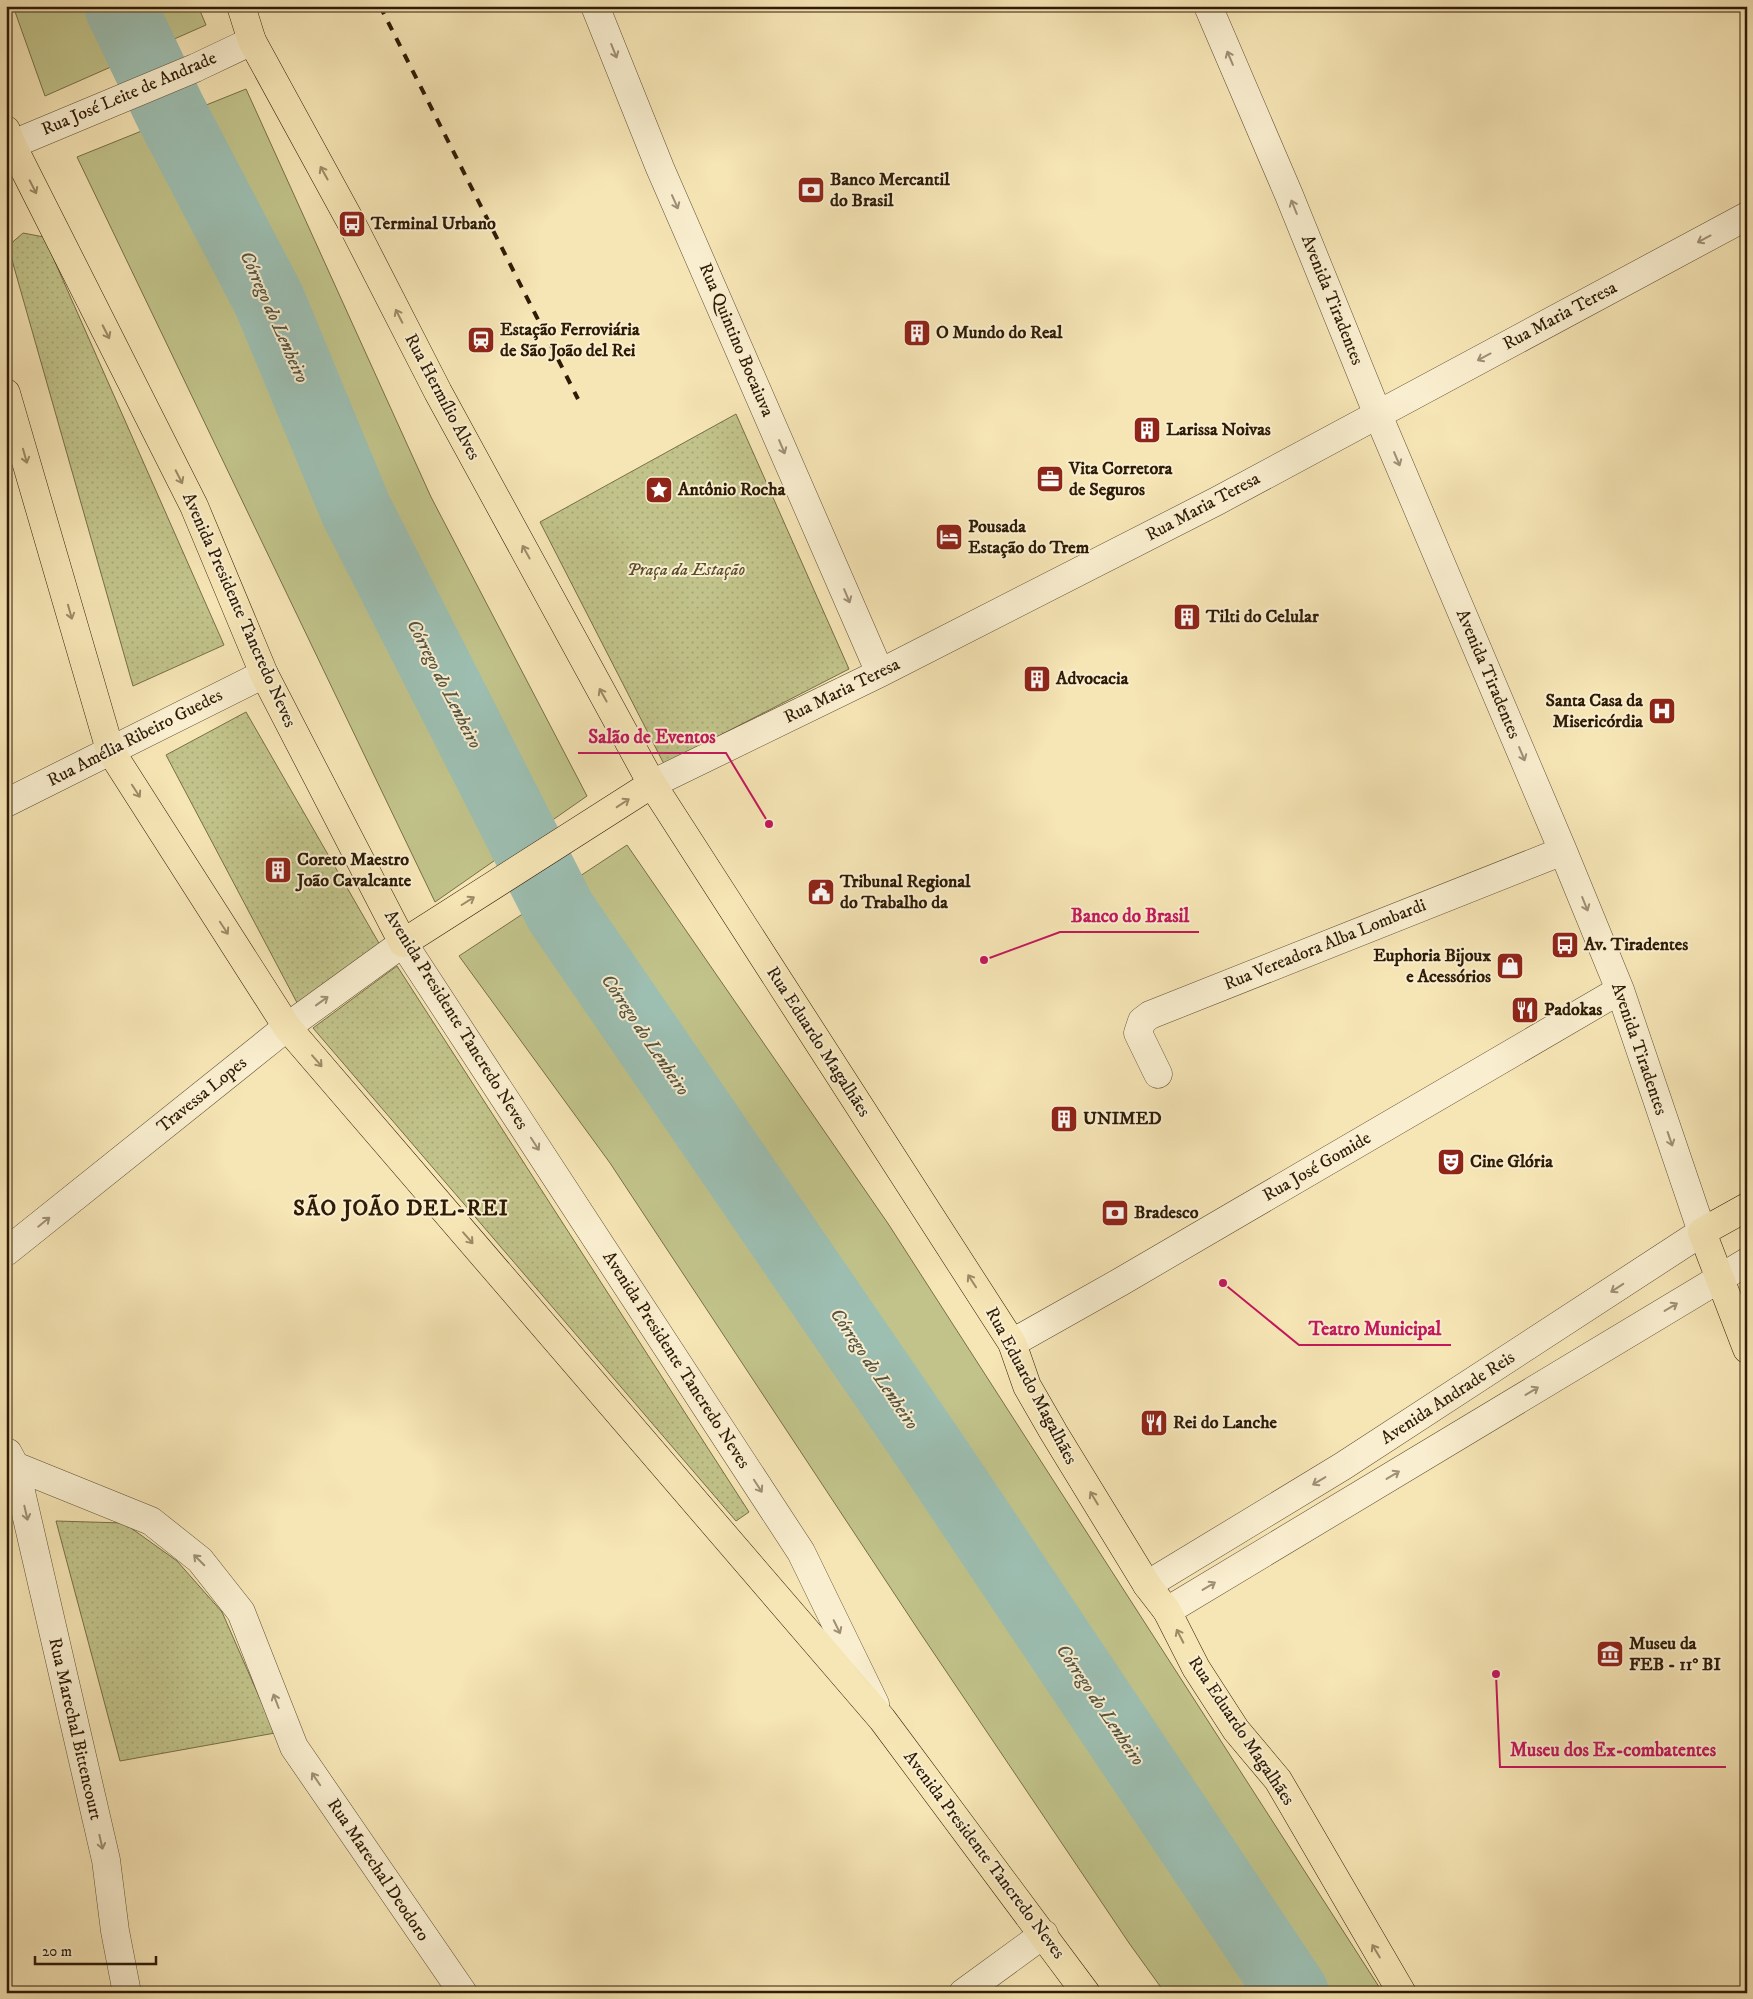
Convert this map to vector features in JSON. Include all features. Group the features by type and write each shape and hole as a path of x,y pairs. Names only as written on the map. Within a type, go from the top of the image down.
{"main road":[{"name":"Rua Hermílio Alves","path":"241,6 252,41 352,224 438,392 652,784"},
{"name":"Avenida Presidente Tancredo Neves","path":"11,142 194,506 264,674 403,942"},
{"name":"Avenida Presidente Tancredo Neves","path":"6,393 110,750 287,1027 882,1719 1044,1934 1086,1993"},
{"path":"403,942 652,784"},
{"name":"Rua Eduardo Magalhães","path":"652,784 1012,1343 1027,1386 1147,1585 1167,1611 1196,1668 1236,1730 1278,1780 1402,1993"},
{"name":"Avenida Andrade Reis","path":"1702,1232 1747,1207"},
{"name":"Avenida Tiradentes","path":"1702,1232 1747,1350"}],"street":[{"name":"Rua Quintino Bocaiuva","path":"595,6 660,168 880,673"},
{"name":"Avenida Tiradentes","path":"1208,6 1620,990 1702,1232"},
{"name":"Rua José Leite de Andrade","path":"11,142 194,68 252,41"},
{"name":"Rua Maria Teresa","path":"652,784 880,673 1208,505 1747,216"},
{"name":"Rua Amélia Ribeiro Guedes","path":"6,803 264,674"},
{"name":"Rua Vereadora Alba Lombardi","path":"1158,1074 1138,1033 1142,1022 1150,1014 1563,851"},
{"name":"Travessa Lopes","path":"6,1252 287,1027 403,942"},
{"name":"Avenida Presidente Tancredo Neves","path":"403,942 801,1552 882,1719"},
{"name":"Rua José Gomide","path":"1012,1343 1122,1281 1620,990"},
{"name":"Avenida Andrade Reis","path":"1147,1585 1343,1466 1702,1232"},
{"name":"Avenida Andrade Reis","path":"1167,1611 1747,1262"},
{"name":"Rua Marechal Deodoro","path":"10,1458 151,1521 200,1560 241,1612 294,1747 463,1993"},
{"name":"Rua Marechal Bittencourt","path":"10,1458 106,1860 115,1931 127,1993"},
{"path":"1343,1466 1362,1495"},
{"path":"963,1993 1044,1934"}],"green space":[{"path":"13,6 198,6 206,25 45,96"},
{"path":"246,89 431,497 587,796 435,902 77,157"},
{"path":"23,233 44,237 224,645 133,686 8,246"},
{"name":"Praça da Estação","path":"736,414 849,669 664,764 540,522"},
{"path":"246,712 384,952 303,1014 166,755"},
{"path":"627,845 889,1225 1383,1993 1165,1993 1129,1943 921,1634 610,1163 459,956"},
{"path":"397,966 749,1512 736,1521 313,1028"},
{"path":"56,1521 124,1523 177,1561 222,1612 275,1733 120,1761"}],"waterway":[{"name":"Córrego do Lenheiro","path":"120,6 170,111 269,300 356,510 560,911 935,1458 1293,1993"}],"railway":[{"path":"380,6 578,399"}],"place":[{"name":"Banco Mercantil do Brasil","path":"811,190"},
{"name":"Terminal Urbano","path":"352,224"},
{"name":"O Mundo do Real","path":"917,333"},
{"name":"Estação Ferroviária de São João del Rei","path":"481,340"},
{"name":"Larissa Noivas","path":"1147,430"},
{"name":"Vita Corretora de Seguros","path":"1050,479"},
{"name":"Antônio Rocha","path":"659,490"},
{"name":"Pousada Estação do Trem","path":"949,537"},
{"name":"Tilti do Celular","path":"1187,617"},
{"name":"Advocacia","path":"1037,679"},
{"name":"Santa Casa da Misericórdia","path":"1662,711"},
{"name":"Salão de Eventos","path":"769,824"},
{"name":"Coreto Maestro João Cavalcante","path":"278,870"},
{"name":"Tribunal Regional do Trabalho da","path":"821,892"},
{"name":"Av. Tiradentes","path":"1565,945"},
{"name":"Banco do Brasil","path":"984,960"},
{"name":"Euphoria Bijoux e Acessórios","path":"1510,966"},
{"name":"Padokas","path":"1525,1010"},
{"name":"UNIMED","path":"1064,1119"},
{"name":"Cine Glória","path":"1451,1162"},
{"name":"Bradesco","path":"1115,1213"},
{"name":"Teatro Municipal","path":"1223,1283"},
{"name":"Rei do Lanche","path":"1154,1423"},
{"name":"Museu da FEB - 11° BI","path":"1610,1654"},
{"name":"Museu dos Ex-combatentes","path":"1496,1674"}],"district":[{"name":"SÃO JOÃO DEL-REI","path":"401,1208"}]}
